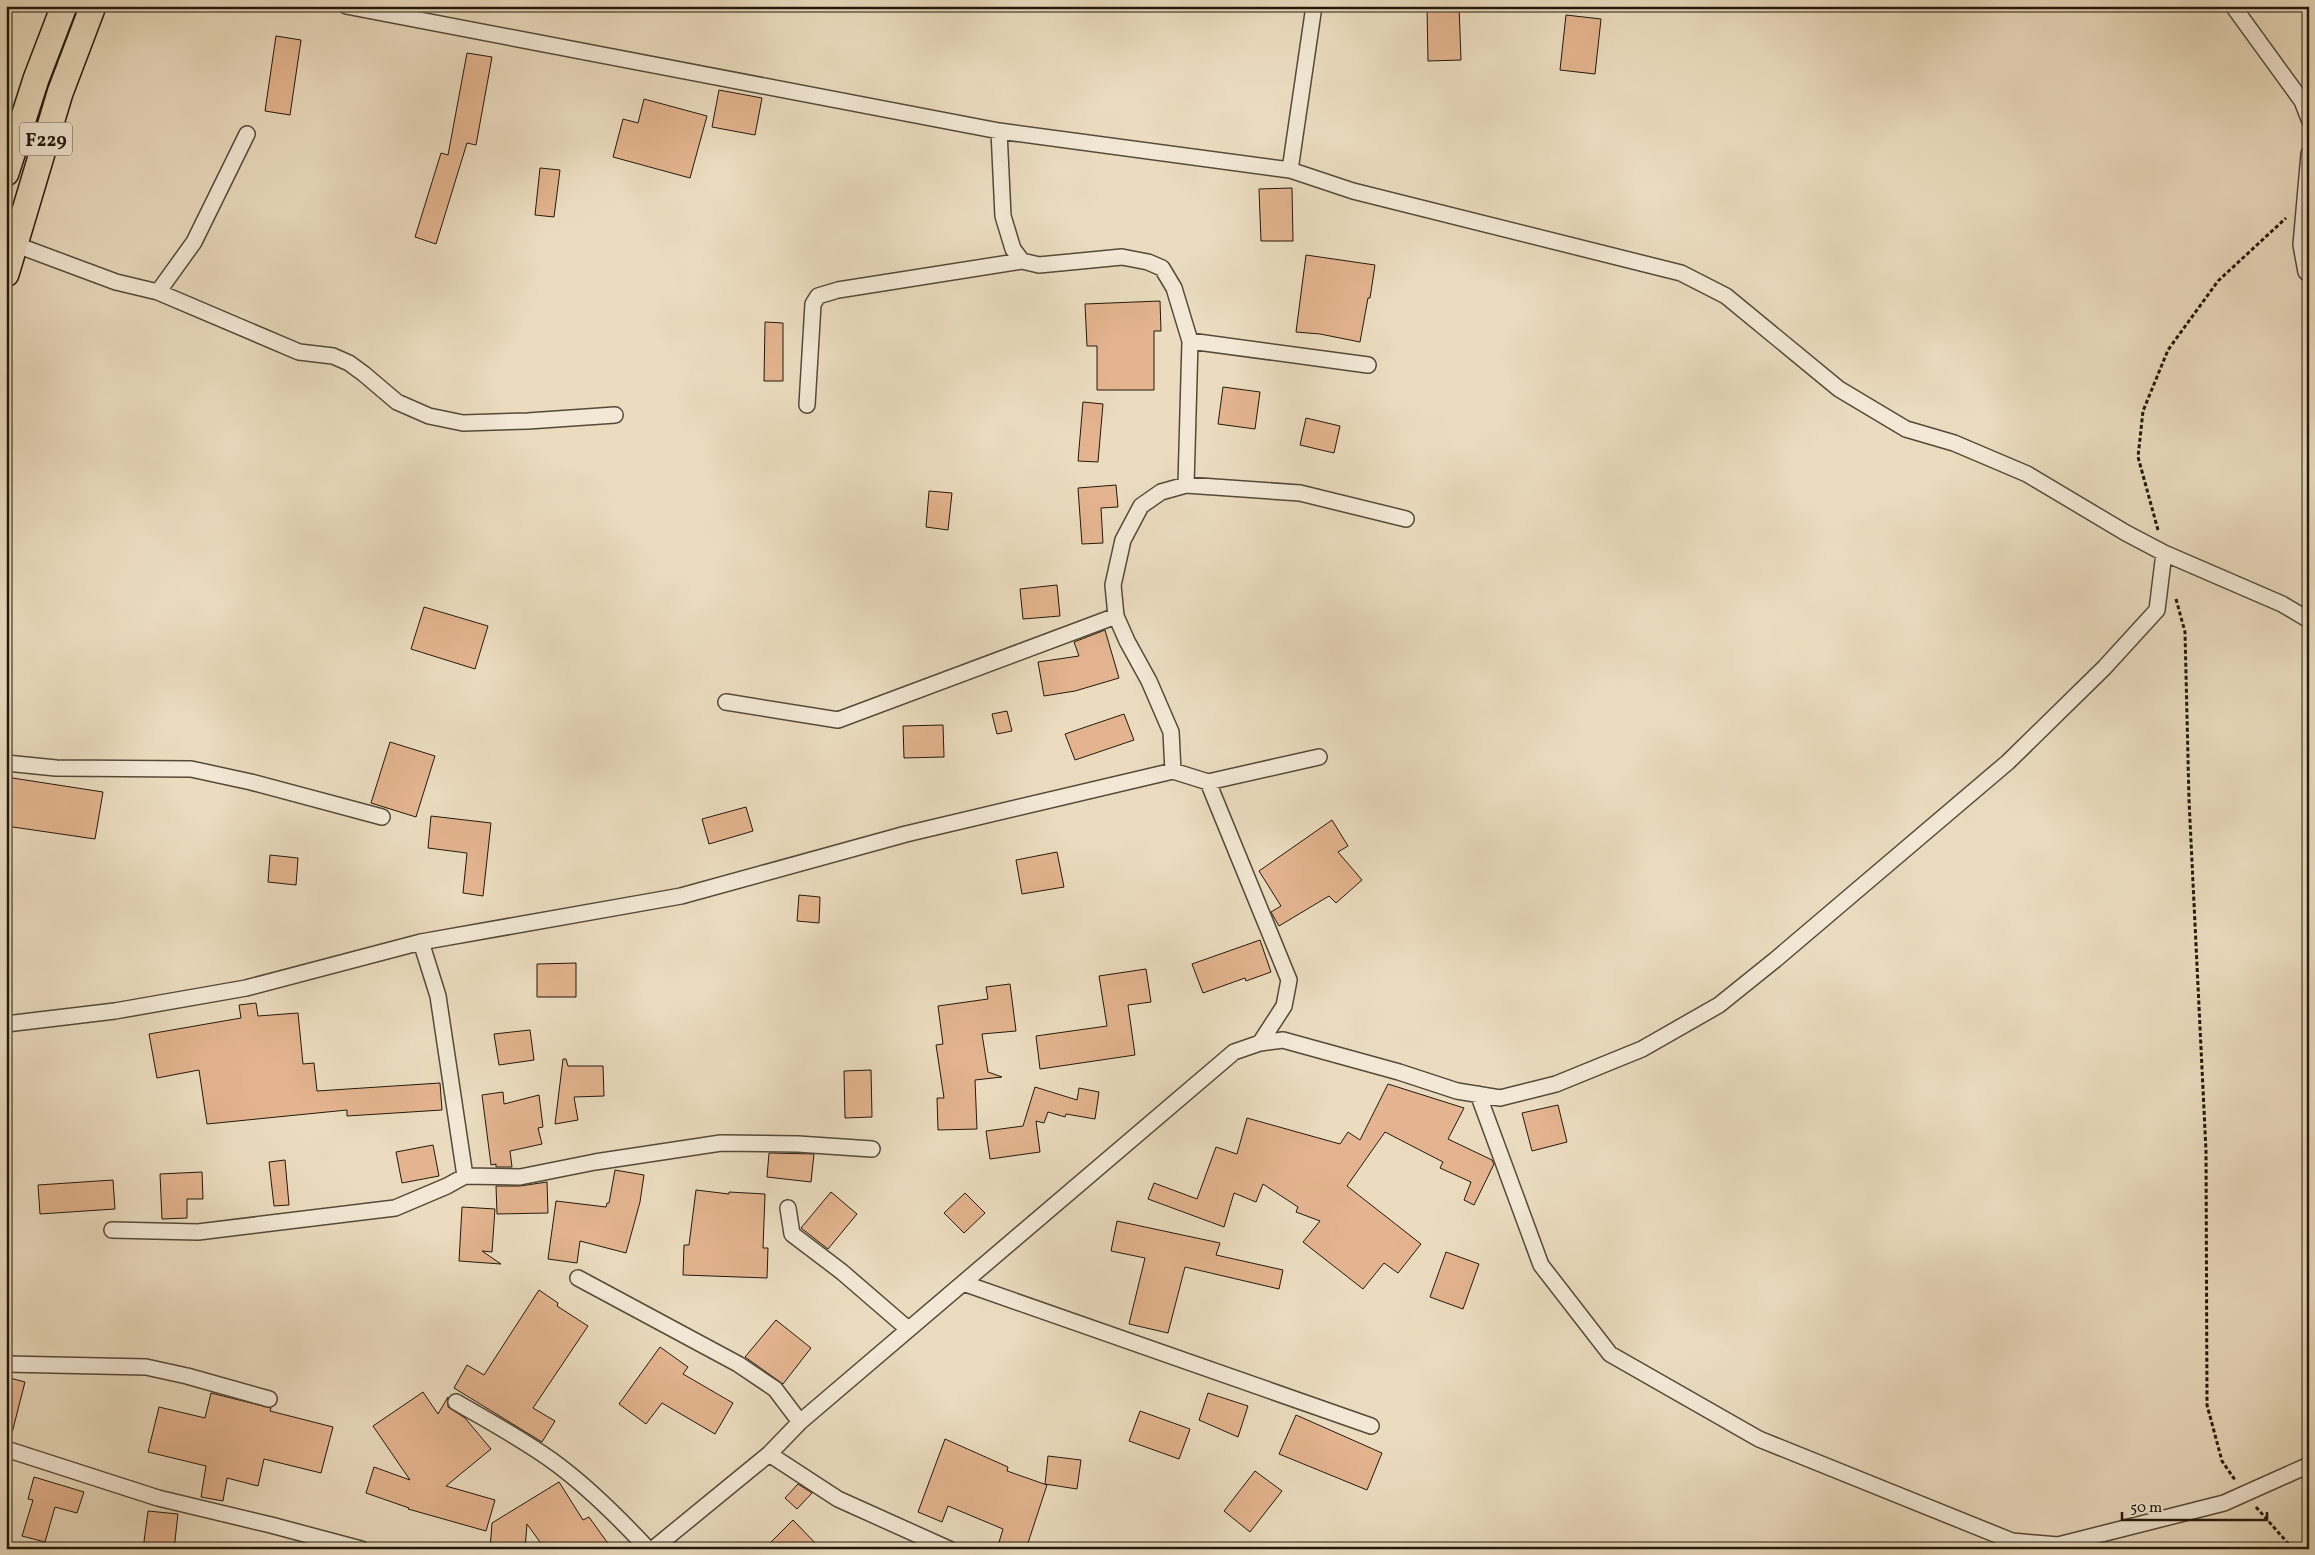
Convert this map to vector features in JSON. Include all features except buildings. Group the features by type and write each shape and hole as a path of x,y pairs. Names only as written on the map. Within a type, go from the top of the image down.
{"main road":[{"name":"F229","path":"6,173 36,80 64,6"},
{"name":"F229","path":"6,274 60,93 94,6"}],"street":[{"path":"346,6 999,131 1290,170 1353,191 1681,273 1726,296 1838,389 1906,430 1954,443 2028,474 2126,533 2164,553 2282,604 2309,620"},
{"path":"1290,170 1314,6"},
{"path":"2233,6 2302,101 2309,119"},
{"path":"999,131 1002,216 1013,249 1022,261"},
{"path":"158,292 194,242 247,134"},
{"path":"2309,154 2301,244 2306,272 2309,274"},
{"path":"14,244 116,282 158,292 299,352 333,356 350,363 397,402 429,416 463,423 615,415"},
{"path":"807,405 813,304 818,296 838,290 1022,261 1039,265 1122,257 1162,268 1174,288 1190,341 1186,485"},
{"path":"1190,341 1368,365"},
{"path":"1173,771 1170,732 1150,681 1127,641 1116,616 1113,585 1124,540 1140,506 1161,492 1186,485 1300,493 1406,519"},
{"path":"653,1549 769,1454 800,1422 1199,1084 1234,1052 1260,1043 1283,1040 1306,1045 1457,1091 1500,1098 1564,1080 1642,1049 1719,1005 2008,762 2104,668 2157,610 2164,553"},
{"path":"726,702 838,720 1116,616"},
{"path":"6,1024 115,1011 246,988 421,942 681,896 906,834 1173,771 1208,782 1319,757"},
{"path":"6,764 56,768 191,769 251,782 382,817"},
{"path":"1208,782 1289,980 1284,1006 1260,1043"},
{"path":"421,942 438,996 465,1176"},
{"path":"1478,1094 1541,1265 1610,1354 1759,1439 2012,1541 2058,1545 2224,1503 2309,1464"},
{"path":"112,1230 198,1232 395,1208 447,1186 465,1176 520,1176 595,1162 721,1143 798,1144 872,1149"},
{"path":"788,1208 792,1234 842,1272 908,1329"},
{"path":"578,1278 738,1364 775,1389 800,1422"},
{"path":"963,1283 1371,1426"},
{"path":"6,1364 146,1367 187,1376 269,1399"},
{"path":"456,1402 506,1431 558,1465 612,1512 648,1549"},
{"path":"6,1449 158,1498 361,1549"},
{"path":"769,1454 838,1499 948,1549"}],"path":[{"path":"2164,553 2138,457 2143,411 2168,350 2218,281 2305,201"},
{"path":"2175,597 2185,632 2189,800 2206,1151 2207,1405 2222,1461 2244,1494 2293,1549"}]}
